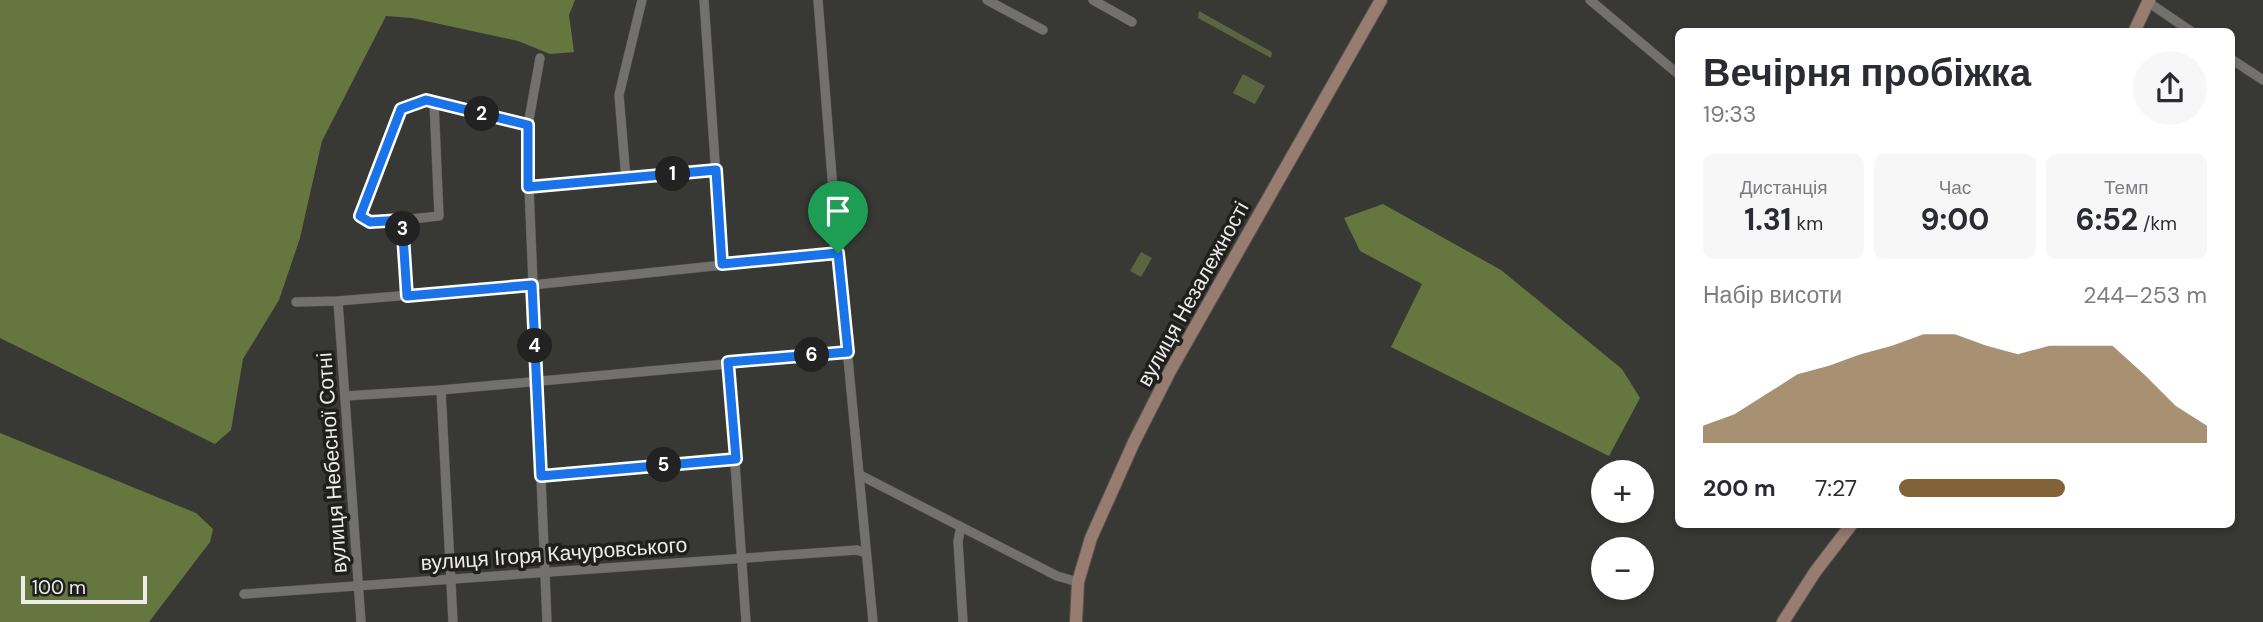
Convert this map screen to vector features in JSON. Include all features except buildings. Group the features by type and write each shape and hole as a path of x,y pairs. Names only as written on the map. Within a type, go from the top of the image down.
{"street":[{"path":"626,179 619,95 642,0"},
{"path":"704,0 722,264"},
{"path":"818,0 838,253 873,622"},
{"path":"987,0 1043,30"},
{"name":"вулиця Незалежності","path":"1076,622 1079,582 1091,538 1134,442 1170,371 1381,0"},
{"path":"1590,0 1675,71"},
{"path":"1097,1 1132,22"},
{"path":"2136,28 2149,1 2186,28"},
{"path":"540,58 528,125 528,187 547,622"},
{"path":"2235,62 2263,80"},
{"path":"434,102 439,216 370,222 360,216 401,109 426,100 528,125"},
{"path":"528,187 716,170"},
{"path":"402,220 407,296"},
{"path":"296,302 532,285 838,253"},
{"name":"вулиця Небесної Сотні","path":"338,301 361,622"},
{"path":"345,396 441,390 848,352"},
{"path":"728,362 746,622"},
{"path":"441,390 453,622"},
{"path":"541,476 736,459"},
{"path":"860,475 1057,576 1079,582"},
{"path":"961,527 958,541 963,622"},
{"path":"1783,622 1815,572 1849,528"},
{"name":"вулиця Ігоря Качуровського","path":"244,594 743,557 857,550 866,553"}],"green space":[{"path":"0,0 575,0 569,15 574,52 550,54 518,41 412,18 386,16 322,141 300,238 279,300 243,359 231,430 215,444 0,338"},
{"path":"1199,11 1272,52 1271,58 1198,18"},
{"path":"1243,74 1265,86 1255,104 1233,93"},
{"path":"1383,204 1501,270 1622,369 1640,398 1609,456 1391,347 1422,284 1360,251 1344,218"},
{"path":"1141,252 1152,258 1141,277 1130,271"},
{"path":"0,433 196,513 213,529 210,542 149,622 0,622"}],"route":[{"path":"426,100 528,125 528,187 716,170 722,264 838,253 848,352 728,362 736,459 541,476 532,285 407,296 402,220 370,222 360,216 401,109 426,100"}]}
